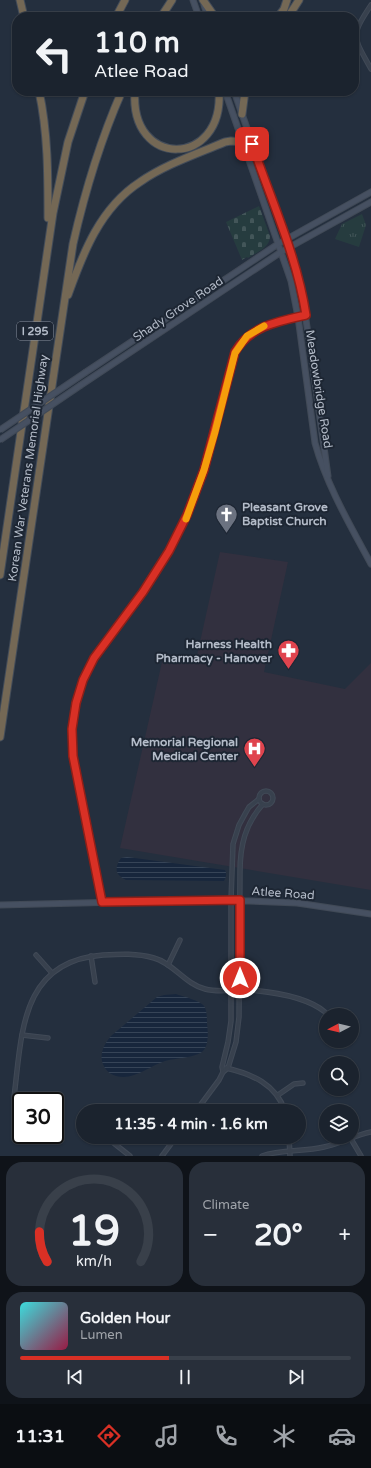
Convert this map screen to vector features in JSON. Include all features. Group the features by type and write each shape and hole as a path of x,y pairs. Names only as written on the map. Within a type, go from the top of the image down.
{"highway":[{"path":"20,0 23,12"},
{"path":"119,12 125,0"},
{"path":"164,12 172,0"},
{"path":"203,0 211,12"},
{"path":"282,12 287,0"},
{"path":"291,12 299,0"},
{"path":"40,96 47,150 49,238"},
{"name":"Korean War Veterans Memorial Highway","path":"0,575 49,238 61,172 72,128 83,96"},
{"name":"Korean War Veterans Memorial Highway","path":"0,737 73,244 98,150 120,96"},
{"path":"134,96 136,118 146,135 162,146 180,149 197,143 212,129 218,113 219,96"},
{"path":"242,114 244,96"},
{"path":"63,311 78,266 87,246 102,220 118,200 138,182 160,170 228,141 242,142"}],"main road":[{"path":"193,0 198,12"},
{"path":"203,0 207,12"},
{"name":"Meadowbridge Road","path":"227,96 291,281 298,317 315,443 320,460 330,485 371,564"},
{"name":"Meadowbridge Road","path":"236,96 286,239 301,287 330,485"},
{"name":"Shady Grove Road","path":"0,430 278,244 371,192"},
{"name":"Shady Grove Road","path":"0,440 281,252 371,202"},
{"name":"Atlee Road","path":"0,905 240,900 297,903 371,914"}],"street":[{"path":"359,24 371,5"},
{"path":"359,48 371,69"},
{"path":"102,902 73,756 72,729 74,710 79,692 88,668 94,658 143,592 169,551 187,515 204,470 233,358 238,346 247,336 260,328 306,315"},
{"path":"223,1072 222,1066 225,1058 230,1029 232,854 234,839 239,825 250,807 259,799 260,794 263,791 272,793 274,798 268,805 263,804 259,799"},
{"path":"201,1104 223,1072 228,1068 236,1042 240,990 240,862 243,840 251,819 263,804"},
{"path":"168,965 180,940"},
{"path":"15,1092 22,1035 26,1016 32,999 42,984 52,974 66,965 91,956 119,954 140,955 157,959 199,987 211,990 263,992 302,999 313,1003 320,1008"},
{"path":"36,955 52,974"},
{"path":"91,956 95,982"},
{"path":"22,1035 48,1038"},
{"path":"222,1066 241,1071 268,1085 278,1095 282,1104"},
{"path":"278,1095 294,1084 303,1083"},
{"path":"359,1136 371,1132"},
{"path":"115,1144 130,1156"},
{"path":"162,1156 171,1144"},
{"path":"289,1144 290,1154"},
{"path":"262,1156 274,1153 290,1154 333,1144"},
{"path":"353,1144 360,1156"}],"shaded area":[{"name":"Memorial Regional Medical Center","path":"220,552 288,562 264,672 345,689 371,663 371,890 120,848 164,653 196,660"}],"green space":[{"path":"259,206 270,236 268,244 248,258 247,257 242,260 226,222"},
{"path":"362,214 366,225 359,247 335,239 342,224"}],"water":[{"path":"127,857 225,870 226,876 224,881 126,880 118,873 117,865 121,858"},
{"path":"176,994 199,1002 205,1008 207,1015 208,1038 203,1051 196,1055 159,1063 135,1075 123,1077 116,1076 105,1069 102,1051 111,1036 157,997"}],"slow traffic":[{"path":"186,519 204,470 235,353 238,346 247,336 264,326"}],"place":[{"name":"Pleasant Grove Baptist Church","path":"226,534"},
{"name":"Harness Health Pharmacy - Hanover","path":"288,670"},
{"name":"Memorial Regional Medical Center","path":"254,768"}],"route":[{"path":"240,978 240,900 102,902 75,770 72,729 76,703 88,668 100,648 143,592 175,541 188,513 204,470 233,358 238,346 247,336 260,328 306,315 304,299 286,239 252,144"}]}
